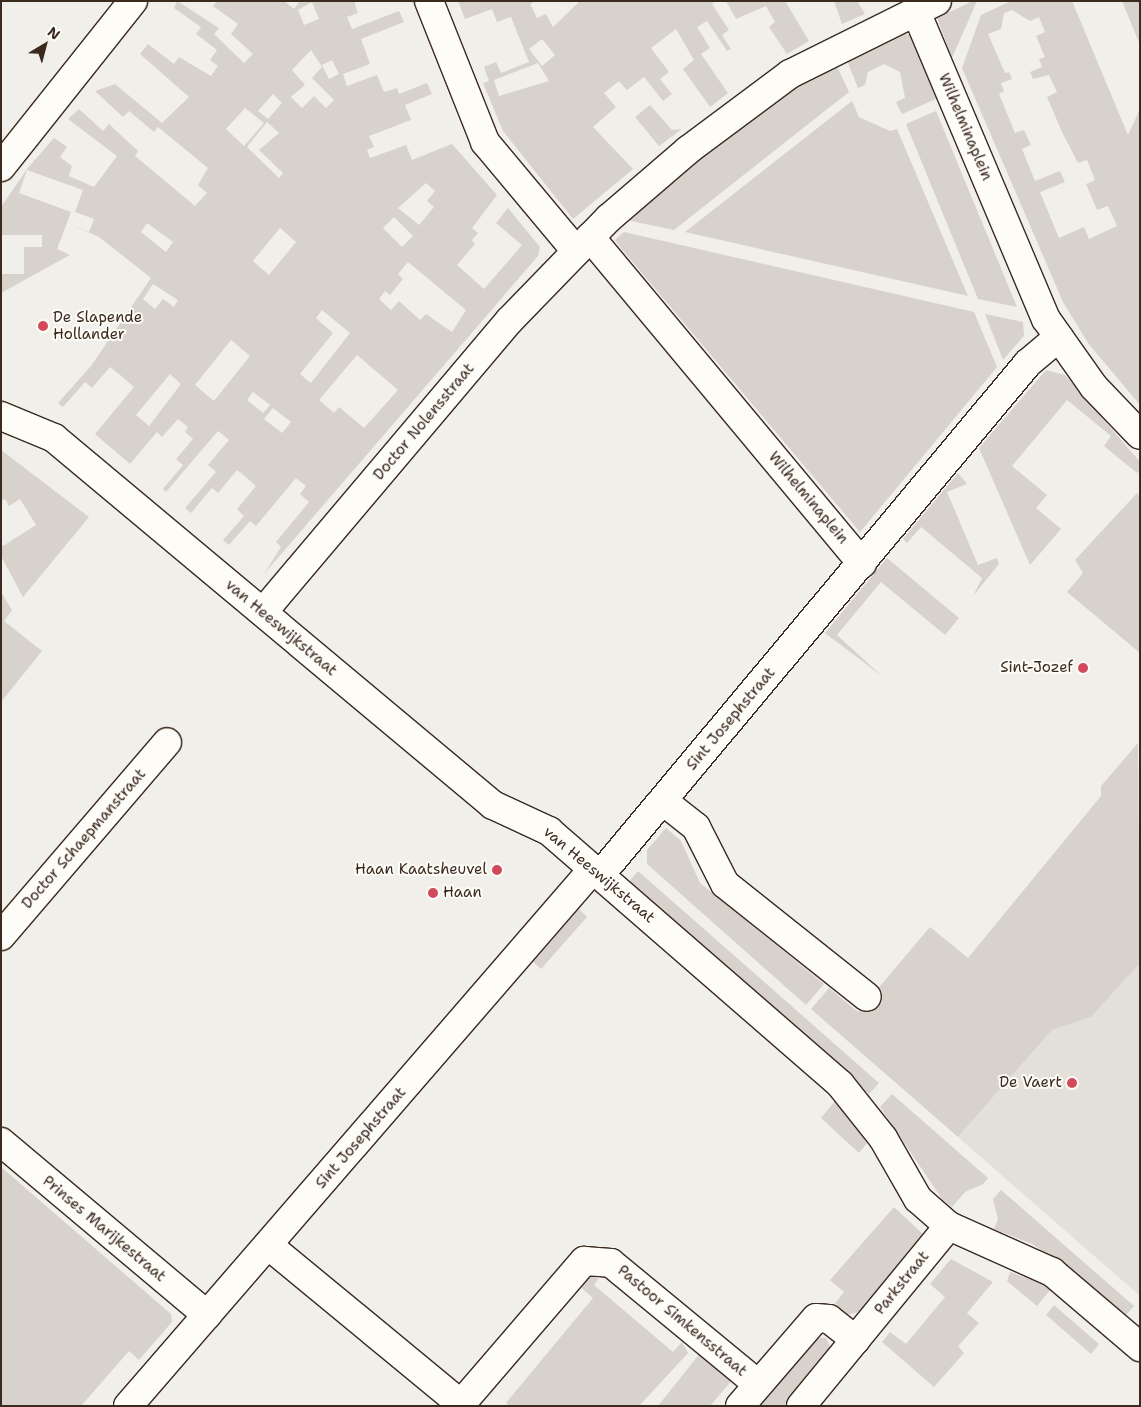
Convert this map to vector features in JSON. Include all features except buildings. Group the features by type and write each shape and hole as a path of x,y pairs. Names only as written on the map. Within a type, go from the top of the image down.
{"street":[{"path":"1,167 133,1"},
{"path":"429,1 485,142 583,244"},
{"name":"Wilhelminaplein","path":"862,563 583,244 688,150 776,83 927,8 1046,319 1094,387 1140,435"},
{"name":"Doctor Nolensstraat","path":"263,612 510,320 583,244"},
{"path":"862,563 1028,363 1059,337"},
{"name":"van Heeswijkstraat","path":"1,416 54,438 493,805 540,826 596,872 840,1084 883,1138 918,1199 949,1226 1052,1272 1140,1347"},
{"name":"Sint Josephstraat","path":"128,1406 596,872 663,801 862,563"},
{"name":"Doctor Schaepmanstraat","path":"1,936 168,742"},
{"path":"663,801 696,827 725,884 866,997"},
{"name":"Prinses Marijkestraat","path":"1,1142 207,1315"},
{"name":"Parkstraat","path":"801,1406 949,1226"},
{"name":"Pastoor Simkensstraat","path":"268,1245 455,1404 584,1261 611,1263 758,1384"},
{"path":"740,1406 816,1318 829,1319 856,1340"}],"shaded area":[{"path":"177,1 219,28 214,34 244,63 253,54 231,34 238,24 213,6 217,1 284,1 294,9 300,1 354,1 358,13 347,17 352,29 399,11 404,22 361,39 370,64 343,74 347,86 377,75 384,92 397,88 399,94 427,83 432,94 405,105 411,120 369,136 374,147 367,150 370,158 406,145 412,160 452,144 497,195 472,228 478,233 472,240 475,244 457,265 484,289 522,245 496,223 508,208 540,247 538,256 264,574 281,547 276,542 309,502 300,494 306,486 296,478 256,526 250,521 229,545 223,540 244,516 237,509 256,486 247,478 237,470 218,493 212,488 191,513 185,508 216,472 208,465 229,440 218,431 166,492 163,489 183,465 176,459 193,439 185,432 188,427 178,419 162,437 157,432 130,464 95,434 134,387 119,374 110,367 92,388 85,382 63,407 58,403 91,366 151,278 99,237 67,223 57,249 70,255 1,293 1,274 24,274 24,247 42,247 42,235 1,235 1,207 27,169 54,138 67,147 60,157 72,166 69,176 94,187 117,156 68,119 79,109 103,131 109,124 138,151 135,156 195,206 207,193 198,185 208,168 158,127 154,132 129,111 123,117 95,91 115,84 162,123 189,97 140,54 148,44 174,64 179,57 211,76 218,66 210,60 217,50 196,34 201,27 174,8","holes":["312,2 319,19 304,25 298,10","311,50 322,67 312,78 334,100 326,108 314,96 302,108 291,97 305,85 292,70","332,60 339,74 329,79 322,65","273,94 282,103 268,119 258,111","245,108 264,123 244,146 226,129","267,122 279,133 259,150 283,173 279,178 247,147","27,170 83,190 75,212 94,219 89,232 67,223 71,212 19,193","426,183 435,191 427,201 434,207 419,225 398,208","394,217 413,236 402,247 383,228","147,223 173,242 166,252 141,232","280,228 296,242 269,275 253,261","408,262 466,310 452,332 426,314 420,320 399,301 391,310 379,299 385,291 390,295 403,279 398,274","153,284 178,300 174,307 163,299 155,309 143,299","322,310 350,333 311,383 300,374 333,333 316,318","231,340 250,356 214,401 195,385","357,355 398,390 364,428 339,407 334,413 319,400","170,374 181,384 149,426 136,415","253,392 270,405 263,413 247,400","273,408 291,422 282,433 264,419"]},
{"path":"458,1 536,1 530,4 537,18 546,14 553,27 580,1 716,1 712,4 729,30 722,35 731,49 727,51 707,21 697,27 710,48 701,54 728,93 710,107 683,69 694,60 676,29 651,48 669,72 660,79 672,94 663,101 644,77 627,90 619,81 604,93 616,107 593,127 633,169 573,219 503,131 483,83 489,81 484,67 496,62 501,73 529,62 511,17 497,22 492,9 465,19","holes":["542,39 555,55 542,66 529,49","538,63 549,81 499,96 494,80"]},
{"path":"726,1 785,1 809,41 787,54 769,27 775,22 766,6 736,19"},
{"path":"834,1 857,1 865,14 842,24"},
{"path":"973,1 977,1 952,58 937,18"},
{"path":"1011,1 1072,1 1128,135 1140,109 1140,405 1088,343 1063,302 962,68 981,15","holes":["1012,10 1030,21 1039,17 1045,32 1036,36 1045,57 1039,59 1042,67 1030,72 1033,79 1049,75 1057,92 1047,97 1078,163 1087,160 1095,180 1086,184 1097,210 1108,206 1117,226 1089,239 1084,227 1059,238 1040,192 1065,182 1060,171 1035,181 1022,149 1031,145 1024,130 1015,133 999,94 1004,91 1001,83 1012,79 1009,72 1005,73 988,34 1001,29 1004,13"]},
{"path":"1122,1 1140,1 1140,45"},
{"path":"903,33 912,36 938,98 902,114 896,102 905,98 900,72 884,64 868,72 865,85 858,88 846,58"},
{"path":"836,64 849,92 674,230 626,220 675,176 781,96"},
{"path":"852,101 859,117 890,131 897,129 968,296 685,232"},
{"path":"650,105 672,130 682,129 659,146 635,117"},
{"path":"936,111 1017,307 978,299 906,124"},
{"path":"624,232 974,312 997,367 860,532 620,247 615,240"},
{"path":"985,314 1023,322 1024,336 1003,360"},
{"path":"1046,370 1065,375 1140,462 1140,470 1137,473 1104,446 1111,436 1067,400 1012,466 1047,495 1036,508 1061,529 1030,565 979,448"},
{"path":"1,450 89,517 23,597 1,556 1,544 3,546 36,525 20,499 9,506 5,499 1,501"},
{"path":"958,473 967,484 947,492 978,565 997,558 999,564 973,596 982,578 921,527 907,543 903,539"},
{"path":"1137,493 1140,497 1140,653 1067,592 1083,573 1075,560"},
{"path":"887,558 959,618 945,635 881,582 837,635 883,677 825,633"},
{"path":"1,592 12,610 4,621 42,651 1,702"},
{"path":"1138,743 1140,963 1091,1017 1052,1030 958,1137 811,1009 829,988 858,1012 930,927 968,958 1101,796 1101,786"},
{"path":"666,828 681,841 700,883 824,984 806,1005 647,864 647,850"},
{"path":"638,871 879,1083 869,1094 628,883"},
{"path":"579,909 587,917 541,969 533,962"},
{"name":"De Vaert","path":"1140,963 1140,1296 958,1137 1052,1030 1091,1017"},
{"path":"892,1094 988,1178 983,1184 965,1192 952,1207 942,1199 880,1107"},
{"path":"836,1100 867,1143 859,1153 821,1118"},
{"path":"1,1167 171,1314 172,1322 139,1360 129,1351 81,1406 1,1406"},
{"path":"1001,1190 1134,1306 1124,1317 1060,1262 1032,1244 994,1229 998,1219 993,1199"},
{"path":"894,1207 925,1236 861,1311 847,1315 830,1310 844,1292 830,1280"},
{"path":"951,1259 993,1282 967,1313 979,1323 958,1346 964,1353 934,1387 882,1342 890,1332 906,1344 945,1297 930,1284"},
{"path":"587,1270 602,1274 594,1285 673,1352 682,1342 688,1353 639,1406 509,1406 506,1403 593,1298 578,1285"},
{"path":"1010,1272 1051,1289 1037,1306 1007,1281"},
{"path":"1054,1305 1099,1344 1091,1354 1046,1315"},
{"path":"814,1338 826,1338 831,1349 785,1406 756,1406"},
{"path":"701,1352 733,1379 710,1406 658,1406"}],"place":[{"name":"De Slapende Hollander","path":"43,326"},
{"name":"Sint-Jozef","path":"1083,668"},
{"name":"Haan Kaatsheuvel","path":"497,870"},
{"name":"Haan","path":"433,893"},
{"name":"De Vaert","path":"1072,1083"}]}
